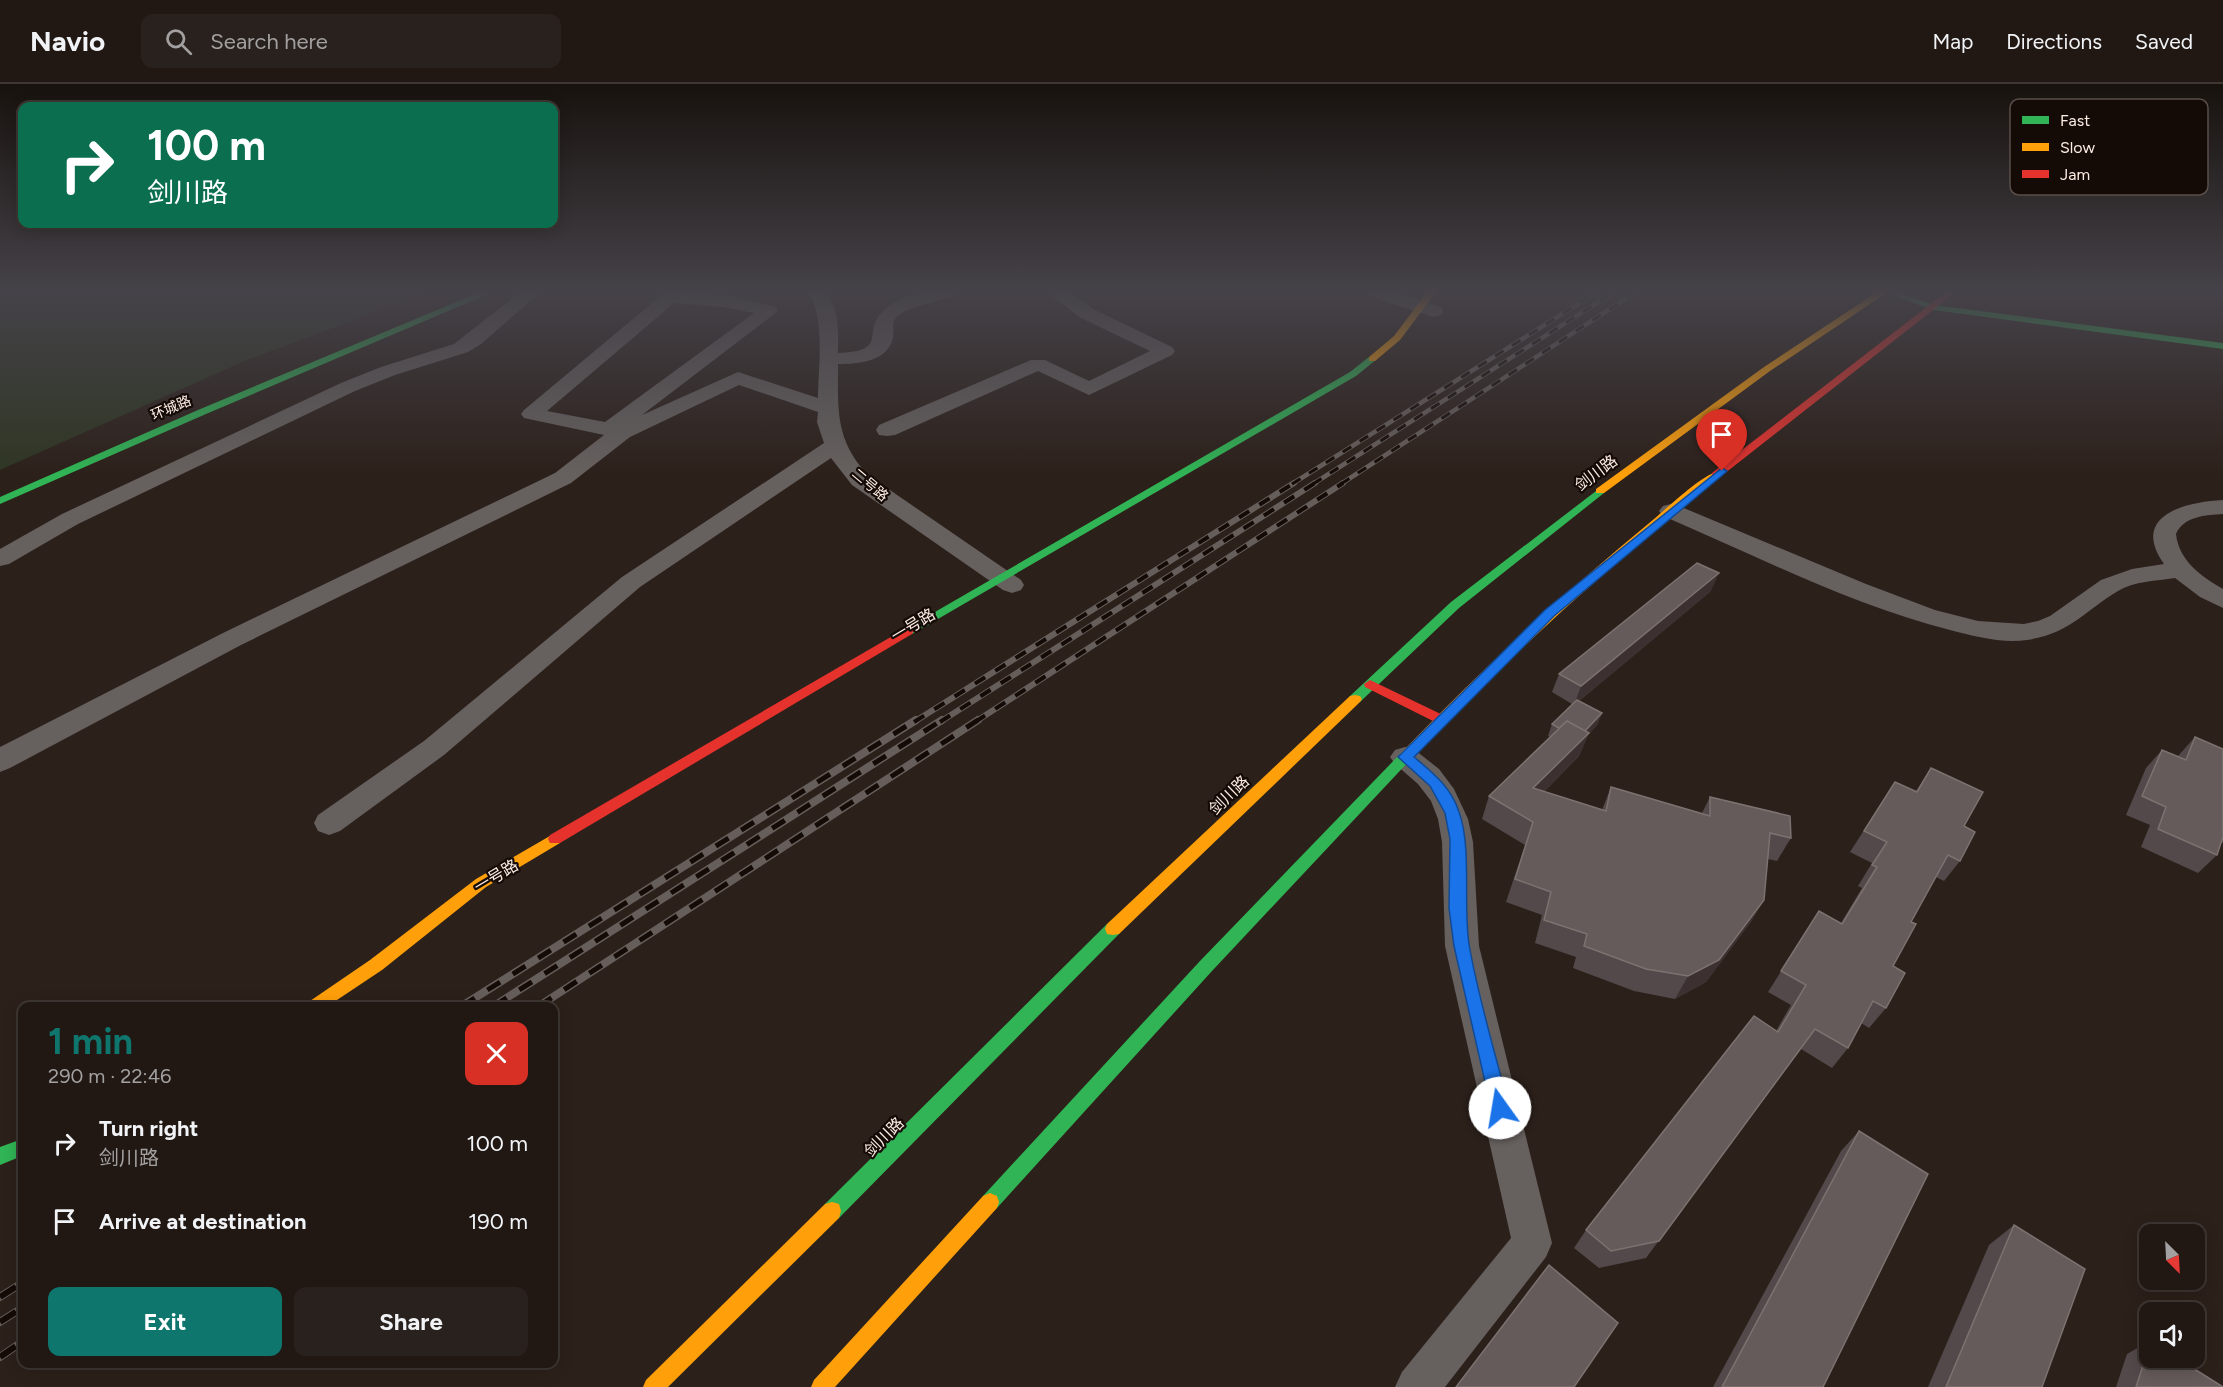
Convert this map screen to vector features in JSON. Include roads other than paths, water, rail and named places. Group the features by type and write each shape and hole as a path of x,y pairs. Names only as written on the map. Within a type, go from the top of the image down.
{"main road":[{"name":"环城路","path":"126,430 312,353"},
{"name":"环城路","path":"0,501 202,412 344,353"},
{"name":"一号路","path":"322,1002 376,965 481,883 1365,379 1398,353"},
{"name":"剑川路","path":"653,1387 894,1150 1120,922 1370,684 1476,587 1564,518 1790,353"},
{"path":"821,1387 977,1219 1166,1008 1405,757 1550,613 1671,511 1874,353"},
{"name":"一号路","path":"892,657 1006,582"},
{"path":"1370,684 1442,720"},
{"name":"一号路","path":"376,965 463,915"},
{"path":"0,1155 18,1149"}],"street":[{"path":"0,559 70,519 348,387 388,371 446,353"},
{"path":"604,353 531,414 615,431 738,378 826,408"},
{"path":"0,761 232,639 563,477 615,431 715,353"},
{"name":"二号路","path":"827,353 826,408 835,445 846,465 860,480 1006,582"},
{"path":"827,359 871,353"},
{"path":"887,430 1038,364 1089,389 1162,353"},
{"path":"329,823 434,748 631,582 835,445"},
{"path":"2223,507 2190,510 2175,517 2168,524 2165,532 2166,545 2172,559 2223,600"},
{"path":"1671,511 1857,590 1927,616 1978,629 2024,632 2044,628 2059,622 2110,585 2132,577 2182,569"},
{"path":"1405,757 1422,770 1440,789 1448,803 1455,824 1458,858 1457,908 1462,946 1532,1243 1417,1387"}],"railway":[{"path":"1292,484 1500,353"},
{"path":"1313,484 1519,353"},
{"path":"1341,484 1543,353"},
{"path":"914,722 1294,483"},
{"path":"940,722 1315,483"},
{"path":"975,722 1343,483"},
{"path":"468,1002 916,720"},
{"path":"500,1002 942,720"},
{"path":"545,1002 978,720"},
{"path":"0,1297 18,1286"},
{"path":"0,1322 18,1311"},
{"path":"0,1357 18,1345"}]}
